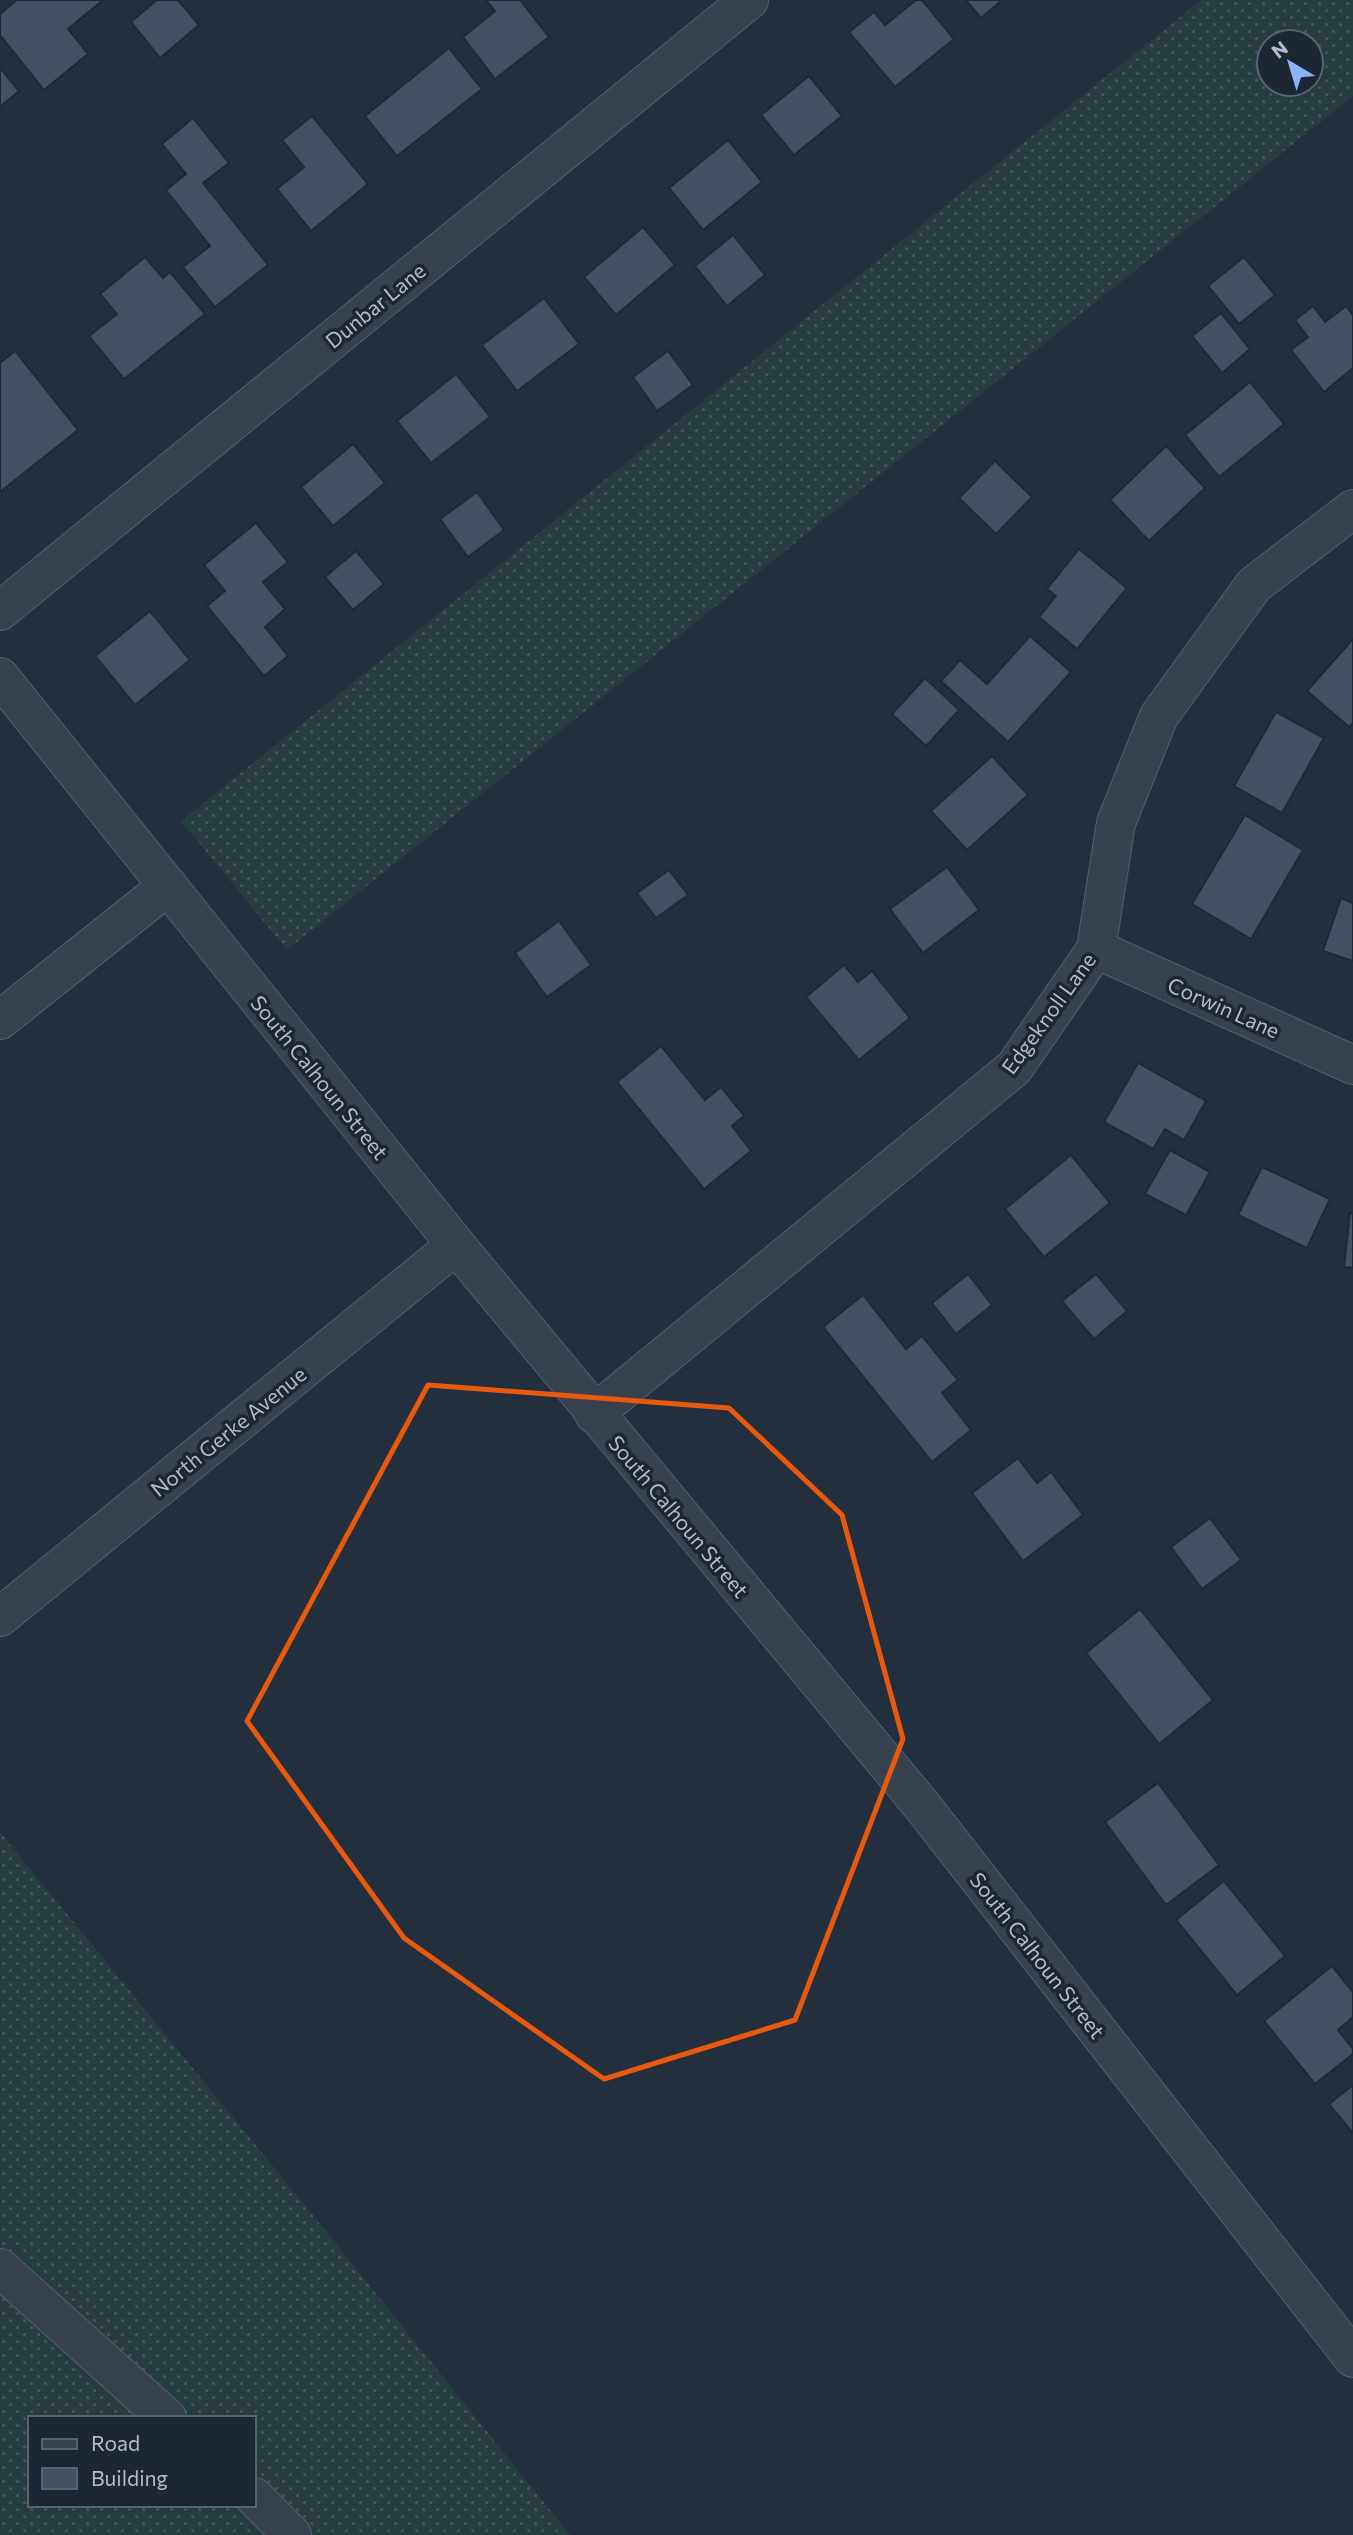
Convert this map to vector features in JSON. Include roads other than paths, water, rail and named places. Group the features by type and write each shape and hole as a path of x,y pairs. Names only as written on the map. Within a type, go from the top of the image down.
{"street":[{"name":"Dunbar Lane","path":"0,611 749,0"},
{"name":"Edgeknoll Lane","path":"594,1414 1014,1068 1096,949 1116,823 1159,716 1254,584 1353,509"},
{"name":"South Calhoun Street","path":"0,677 594,1414 923,1807 1353,2358"},
{"path":"0,1020 168,886"},
{"name":"Corwin Lane","path":"1096,949 1353,1065"},
{"name":"North Gerke Avenue","path":"0,1617 456,1245"},
{"path":"0,2268 164,2416"},
{"path":"256,2499 292,2535"}]}
